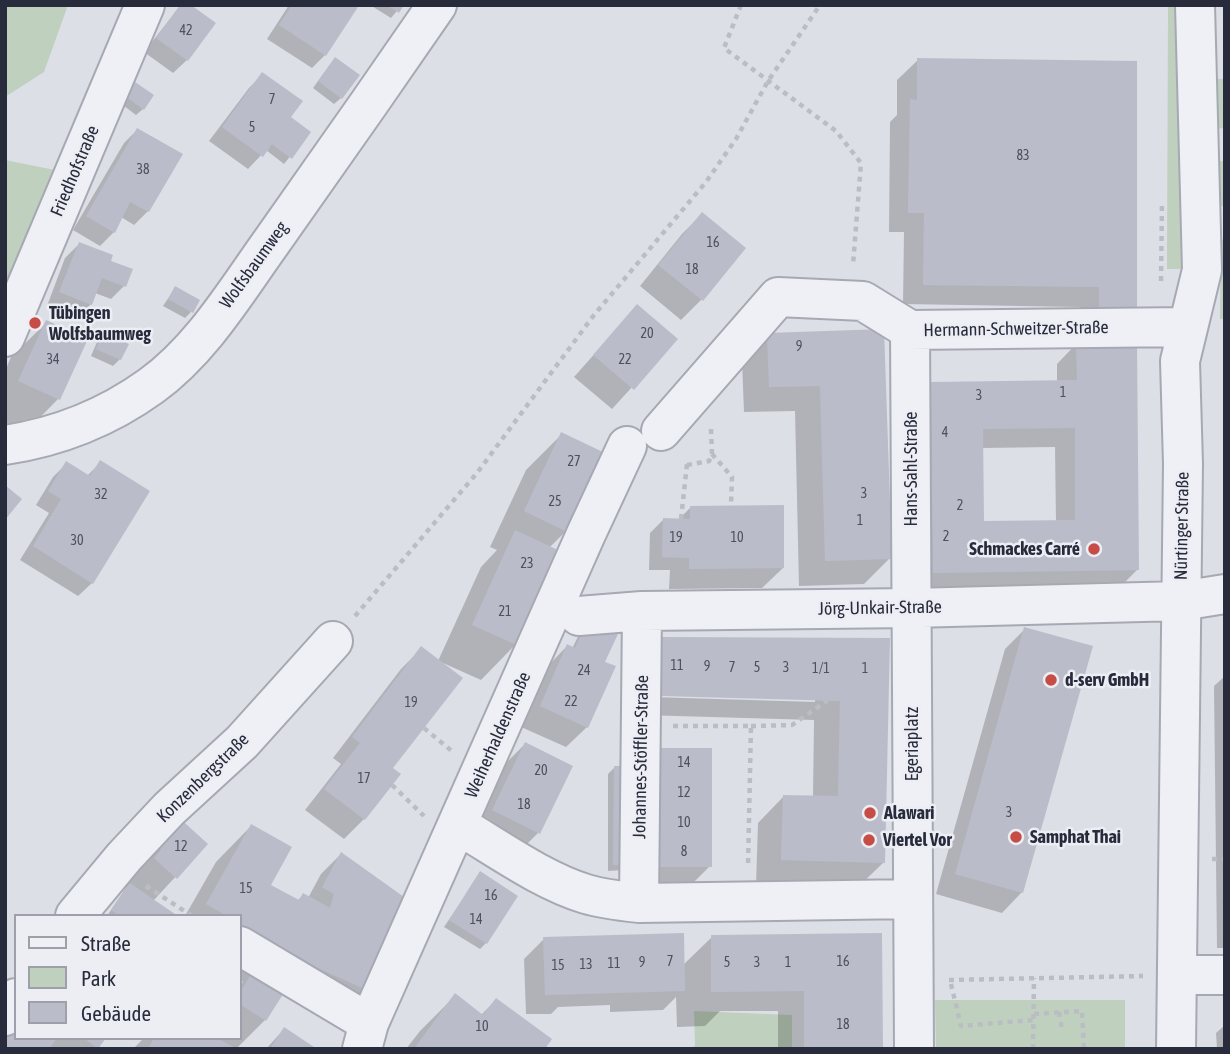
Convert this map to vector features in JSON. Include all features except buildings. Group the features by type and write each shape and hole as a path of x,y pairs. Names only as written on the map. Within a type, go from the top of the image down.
{"street":[{"name":"Friedhofstraße","path":"5,337 145,5"},
{"name":"Wolfsbaumweg","path":"5,445 70,430 99,417 153,385 182,359 248,274 437,5"},
{"name":"Nürtinger Straße","path":"1176,1049 1179,975 1183,464 1180,361 1202,270 1211,63 1195,5"},
{"name":"Hermann-Schweitzer-Straße","path":"644,438 778,297 863,301 911,330 1187,327"},
{"name":"Hans-Sahl-Straße","path":"911,330 912,608"},
{"name":"Weiherhaldenstraße","path":"242,947 366,1036 441,820 586,534 644,438"},
{"name":"Jörg-Unkair-Straße","path":"579,616 642,611 1181,601 1225,594"},
{"name":"Egeriaplatz","path":"912,608 913,898 932,981 914,1049"},
{"name":"Johannes-Stöffler-Straße","path":"639,903 642,611"},
{"name":"Konzenbergstraße","path":"77,914 132,848 169,809 242,742 333,641"},
{"path":"441,820 550,878 585,894 614,901 639,903 913,898"},
{"path":"1179,975 1225,975"}],"path":[{"path":"741,5 724,48 836,131 861,163 850,300"},
{"path":"333,641 477,473 594,315 706,181 736,139 768,81 820,5"},
{"path":"712,453 732,477 731,505"},
{"path":"681,519 687,465"},
{"path":"641,726 792,725 828,701"},
{"path":"748,870 751,726"},
{"path":"424,728 449,748"},
{"path":"392,785 441,820"},
{"path":"151,889 189,914"},
{"path":"932,981 1179,975"},
{"path":"1033,1049 1034,978"},
{"path":"932,981 961,1026 1082,1011 1084,1049"},
{"path":"1059,1012 1062,1030"}],"green space":[{"path":"5,5 68,5 44,72 5,97"},
{"path":"1168,5 1181,5 1188,269 1167,269"},
{"path":"1213,79 1225,79 1225,128 1214,129"},
{"path":"5,160 60,171 5,292"},
{"path":"1218,161 1225,161 1225,206 1218,206"},
{"path":"1221,239 1225,240 1225,319 1220,319"},
{"path":"935,1000 1125,1000 1125,1049 936,1049"},
{"path":"694,1011 792,1015 792,1049 693,1049"}],"place":[{"name":"Tübingen Wolfsbaumweg","path":"35,323"},
{"name":"Schmackes Carré","path":"1094,549"},
{"name":"d-serv GmbH","path":"1051,680"},
{"name":"Alawari","path":"870,813"},
{"name":"Samphat Thai","path":"1016,837"},
{"name":"Viertel Vor","path":"869,840"}]}
